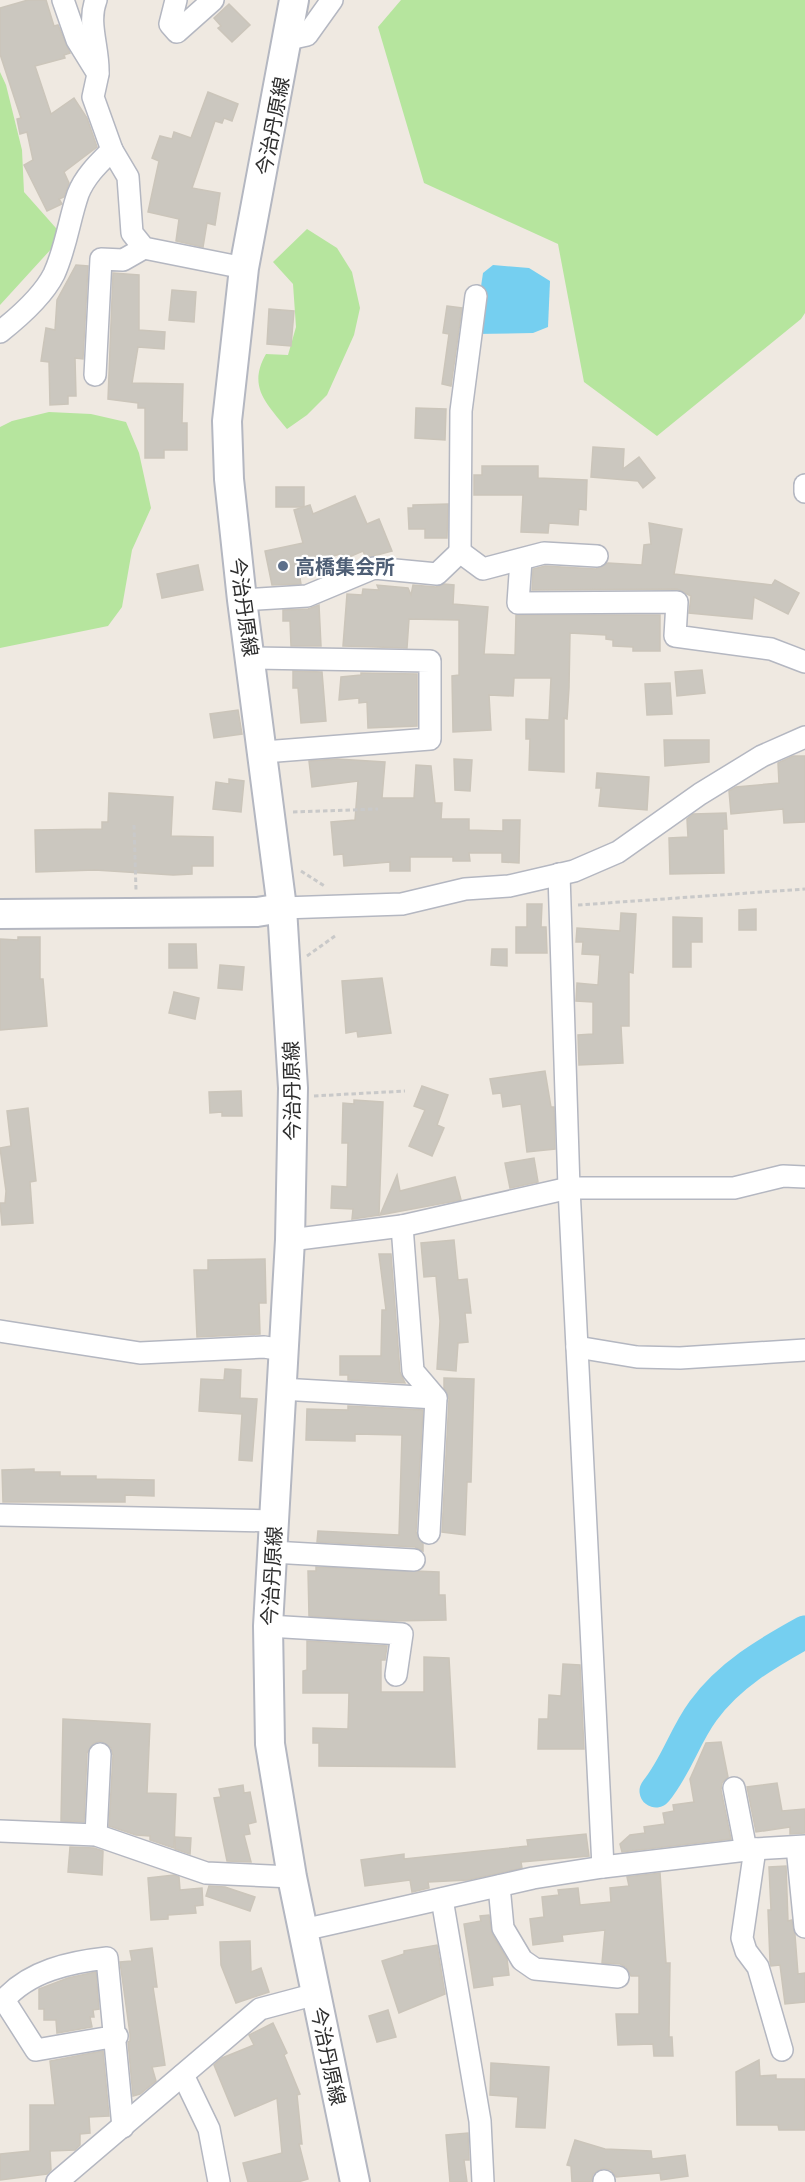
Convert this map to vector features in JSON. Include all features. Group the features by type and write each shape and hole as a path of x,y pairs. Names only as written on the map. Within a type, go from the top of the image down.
{"main road":[{"name":"今治丹原線","path":"294,0 289,39 244,268 227,421 229,479 242,600 252,658 282,908 293,1098 290,1240 268,1626 270,1744 292,1877 355,2182"},
{"path":"0,914 256,912 282,908"}],"street":[{"path":"63,0 77,40 98,74"},
{"path":"96,0 91,13 99,55 93,97 112,150 128,177 132,233 144,248 244,268"},
{"path":"176,0 170,24 177,32 213,0"},
{"path":"289,39 307,35 332,0"},
{"path":"0,332 20,316 53,276 70,230 79,193 93,169 112,150"},
{"path":"94,375 101,259 123,260 144,248"},
{"path":"242,600 307,596 374,568 437,574 460,552 461,411 476,296"},
{"path":"805,485 805,492"},
{"path":"460,552 483,569 544,554 597,556"},
{"path":"521,560 518,603 677,602 675,636 771,649 805,662"},
{"path":"252,658 430,661 430,739 264,752"},
{"path":"282,908 402,904 465,889 509,886 574,871 618,852 700,794 762,756 805,737"},
{"path":"559,874 558,906 569,1188 603,1867"},
{"path":"290,1240 402,1226 569,1188 734,1188 783,1176 805,1177"},
{"path":"402,1226 413,1371 436,1398 429,1533"},
{"path":"0,1331 140,1353 264,1347 284,1350"},
{"path":"577,1347 637,1357 680,1358 805,1350"},
{"path":"281,1389 436,1398"},
{"path":"0,1515 273,1521"},
{"path":"272,1552 414,1560"},
{"path":"268,1626 402,1634 396,1675"},
{"path":"96,1835 100,1754"},
{"path":"734,1788 750,1849 742,1938 746,1951 758,1967 782,2050"},
{"path":"0,1831 96,1835 207,1873 292,1877"},
{"path":"303,1930 499,1886 603,1867 750,1849 801,1846 805,1928"},
{"path":"499,1886 504,1928 522,1960 535,1969 618,1977"},
{"path":"442,1899 480,2121 483,2182"},
{"path":"117,2036 36,2050 4,2000 14,1988 71,1962 107,1958 117,2036 123,2127"},
{"path":"65,2179 260,2009 316,1994"},
{"path":"183,2075 208,2129 219,2182"}],"path":[{"path":"270,813 378,809"},
{"path":"134,825 137,914"},
{"path":"295,867 333,892"},
{"path":"558,906 805,889"},
{"path":"303,958 335,936"},
{"path":"293,1098 405,1091"}],"green space":[{"path":"401,0 805,0 805,313 801,319 657,436 584,382 558,244 424,183 378,27"},
{"path":"0,72 6,85 22,150 24,192 63,236 0,305"},
{"path":"307,229 337,248 352,272 360,308 354,335 327,395 307,415 287,429 262,394 258,376 266,354 288,355 296,327 293,284 273,262"},
{"path":"49,412 91,414 126,422 139,453 151,508 132,550 122,607 108,626 0,648 0,427 12,421"}],"water":[{"path":"493,265 529,268 550,281 548,327 533,333 474,334 483,273"}],"building":[{"path":"28,0 46,0 54,26 58,25 70,53 64,55 65,58 35,66 51,114 74,98 87,118 97,147 64,172 69,183 64,197 59,199 62,204 47,211 24,165 33,160 27,132 20,134 17,119 21,118 0,54 0,8"},
{"path":"229,4 250,25 232,42 218,28 221,26 214,18"},
{"path":"208,92 238,104 232,121 224,118 222,123 215,121 192,188 220,193 215,225 207,223 203,247 176,241 179,219 148,212 159,161 152,158 160,136 172,139 174,132 191,138"},
{"path":"76,265 88,266 83,359 75,358 76,396 68,396 68,404 50,405 49,362 41,361 46,328 55,330 57,300"},
{"path":"113,273 139,275 139,330 165,332 164,349 138,347 132,383 183,384 182,423 187,423 187,450 164,450 164,458 145,458 145,408 138,408 138,403 108,399"},
{"path":"172,290 196,292 194,322 169,320"},
{"path":"447,306 462,308 451,386 442,384 449,334 443,333"},
{"path":"269,309 294,311 291,346 267,344"},
{"path":"416,408 446,409 445,440 415,438"},
{"path":"593,447 624,449 623,469 639,457 655,478 643,488 638,481 591,477"},
{"path":"482,466 538,466 538,478 587,480 586,510 579,509 578,525 549,523 548,533 521,532 523,495 474,495 474,475 482,475"},
{"path":"276,487 304,487 304,507 276,507"},
{"path":"355,496 367,524 379,519 392,551 366,558 363,551 342,560 340,554 298,567 301,584 272,585 265,551 303,543 294,510 310,505 313,514"},
{"path":"448,504 447,538 425,538 425,529 409,529 408,508 413,508 413,505"},
{"path":"649,523 682,529 674,574 772,585 775,580 799,593 788,614 754,597 752,619 689,613 691,596 677,589 532,590 533,569 545,566 596,569 608,563 642,565 644,545 651,544"},
{"path":"198,565 203,590 162,598 157,574"},
{"path":"444,584 454,585 453,604 488,607 484,654 515,655 516,615 660,615 660,651 633,651 633,647 613,646 613,640 606,639 606,635 570,633 567,719 564,718 564,772 529,770 530,739 526,739 526,719 549,720 551,678 514,678 513,696 489,695 491,730 453,732 452,676 459,675 459,620 409,619 407,648 343,646 347,594 362,595 363,589 379,590 377,585 408,588 411,595 413,585 436,587"},
{"path":"319,605 321,646 291,646 290,621 283,621 283,610 308,609"},
{"path":"702,670 705,693 677,696 675,672"},
{"path":"293,671 322,672 326,721 301,723 298,688 293,688"},
{"path":"361,673 417,674 417,726 368,728 367,702 359,703 359,698 339,700 341,677 361,675"},
{"path":"670,683 672,714 647,715 645,684"},
{"path":"238,710 242,734 214,738 210,714"},
{"path":"664,740 709,740 709,762 665,766"},
{"path":"793,756 805,756 805,822 784,823 783,809 731,814 729,791 736,787 779,783 778,763"},
{"path":"337,759 385,762 382,798 414,798 416,765 431,766 435,803 442,803 441,819 469,819 469,830 503,831 503,820 520,820 519,863 502,862 502,853 469,853 470,861 453,861 453,857 410,857 410,871 390,871 390,862 344,866 343,854 334,855 331,822 355,820 358,781 312,787 309,761"},
{"path":"454,759 472,760 470,791 455,790"},
{"path":"597,773 649,777 647,810 599,806 601,788 596,788"},
{"path":"229,779 244,781 241,812 213,809 216,782 229,784"},
{"path":"109,793 173,797 171,836 213,837 213,866 192,866 192,874 173,875 95,870 36,872 35,830 102,829 102,822 108,822"},
{"path":"726,813 727,829 723,829 724,873 670,874 669,838 688,837 687,819 693,814"},
{"path":"527,904 542,904 541,927 546,927 547,953 516,953 516,927 527,927"},
{"path":"756,909 756,930 739,930 739,910"},
{"path":"621,913 636,914 633,973 629,972 629,1026 621,1026 623,1063 579,1065 578,1035 593,1034 593,1002 576,1001 577,983 598,985 600,955 582,954 583,942 576,942 577,928 620,931"},
{"path":"673,917 702,918 702,942 691,942 691,967 673,967"},
{"path":"18,937 40,937 40,979 43,979 47,1026 0,1030 0,939 18,940"},
{"path":"169,944 196,944 197,968 169,968"},
{"path":"492,949 507,949 507,966 491,965"},
{"path":"220,965 244,967 242,990 218,988"},
{"path":"382,978 391,1033 358,1037 357,1031 346,1033 342,981"},
{"path":"174,992 199,998 195,1019 169,1013"},
{"path":"545,1071 551,1107 554,1107 555,1149 527,1152 521,1104 503,1107 501,1093 493,1094 490,1079"},
{"path":"422,1086 448,1095 437,1125 444,1128 432,1156 409,1146 425,1110 414,1106"},
{"path":"241,1091 242,1116 222,1116 222,1112 210,1113 209,1092"},
{"path":"354,1100 383,1102 379,1215 352,1219 353,1209 331,1208 332,1186 347,1187 348,1143 342,1143 343,1103 354,1104"},
{"path":"28,1108 36,1181 30,1182 33,1223 2,1225 0,1203 5,1203 6,1191 0,1148 11,1146 7,1111"},
{"path":"534,1158 538,1182 510,1188 505,1163"},
{"path":"397,1175 400,1191 455,1177 461,1200 380,1215"},
{"path":"454,1240 458,1280 467,1279 471,1313 465,1313 468,1342 458,1343 456,1371 437,1369 440,1321 436,1276 424,1277 421,1243"},
{"path":"379,1254 391,1254 400,1372 405,1383 348,1380 348,1375 340,1375 340,1356 381,1356 382,1310 386,1310"},
{"path":"265,1259 266,1303 259,1303 260,1334 197,1337 194,1270 208,1270 208,1260"},
{"path":"225,1369 241,1370 240,1398 257,1399 252,1461 239,1460 242,1414 199,1411 201,1379 224,1380"},
{"path":"444,1378 474,1379 471,1482 467,1482 465,1535 442,1532 449,1399 444,1388"},
{"path":"348,1406 423,1410 416,1532 423,1544 423,1551 415,1547 317,1542 318,1531 399,1535 402,1435 355,1434 355,1441 306,1440 307,1409 348,1410"},
{"path":"34,1469 34,1472 60,1472 60,1476 154,1480 154,1496 125,1495 125,1502 3,1502 2,1470"},
{"path":"316,1567 439,1572 439,1595 445,1595 446,1620 392,1621 309,1616 308,1571 316,1571"},
{"path":"307,1641 387,1646 385,1660 381,1660 381,1692 424,1692 424,1657 449,1658 455,1767 319,1766 319,1743 313,1743 313,1728 348,1729 349,1693 303,1693 303,1671 307,1670"},
{"path":"563,1664 580,1665 584,1749 538,1749 539,1719 548,1719 549,1695 561,1696"},
{"path":"63,1719 150,1724 147,1793 176,1794 174,1848 150,1840 150,1836 136,1835 109,1826 113,1755 111,1748 101,1741 94,1743 87,1753 84,1822 61,1821"},
{"path":"721,1742 728,1777 722,1783 721,1790 731,1839 622,1852 620,1844 630,1835 645,1833 644,1827 665,1824 663,1813 674,1811 673,1805 694,1802 690,1779 706,1743"},
{"path":"777,1783 782,1811 805,1809 805,1833 790,1834 790,1827 756,1832 747,1787"},
{"path":"243,1785 244,1793 250,1792 256,1822 248,1824 250,1834 244,1835 251,1862 227,1861 214,1798 221,1797 219,1789"},
{"path":"586,1834 589,1856 521,1862 522,1868 468,1880 428,1882 429,1888 412,1892 410,1880 365,1886 361,1860 404,1854 404,1859 528,1846 527,1840"},
{"path":"175,1837 191,1838 190,1854 175,1849"},
{"path":"70,1847 94,1848 103,1851 102,1875 68,1872"},
{"path":"786,1866 788,1921 792,1920 795,1935 798,1974 805,1973 805,2002 785,2004 780,1965 771,1966 770,1962 768,1910 771,1910 769,1867"},
{"path":"660,1873 666,1963 670,1963 669,2037 672,2037 673,2056 654,2056 653,2044 618,2045 616,2014 639,2014 639,1976 631,1976 626,1967 620,1964 602,1963 605,1930 562,1935 563,1941 533,1945 530,1919 544,1917 542,1897 559,1895 558,1890 578,1888 580,1905 611,1902 610,1888 629,1886 627,1877"},
{"path":"174,1875 179,1877 180,1890 202,1888 203,1905 195,1906 196,1913 168,1915 168,1919 151,1920 148,1878"},
{"path":"209,1886 225,1887 255,1897 250,1911 206,1896"},
{"path":"489,1915 492,1934 507,1959 509,1975 492,1977 493,1985 474,1988 464,1924 481,1921 480,1916"},
{"path":"250,1941 251,1972 261,1968 269,1992 236,2003 221,1965 220,1942"},
{"path":"437,1945 445,1994 399,2013 382,1961 404,1954 404,1951"},
{"path":"152,1948 157,1987 153,1987 165,2065 152,2067 156,2081 140,2094 133,2096 128,2042 130,2034 120,1962 132,1961 130,1951"},
{"path":"96,1972 99,2009 93,2010 94,2017 90,2017 92,2027 57,2033 56,2020 44,2020 44,2009 39,2009 39,1989 68,1978"},
{"path":"388,2010 396,2037 377,2042 369,2016"},
{"path":"273,2023 287,2053 284,2055 300,2094 297,2095 302,2144 299,2144 308,2179 298,2182 248,2182 243,2163 282,2153 277,2098 235,2116 214,2065 222,2058 254,2045 249,2035"},
{"path":"103,2051 109,2116 89,2117 90,2133 80,2134 80,2145 75,2150 50,2151 51,2170 47,2174 0,2180 0,2154 30,2151 30,2105 55,2105 50,2061"},
{"path":"759,2060 760,2076 776,2075 776,2079 805,2079 805,2130 779,2130 778,2125 737,2125 736,2072"},
{"path":"491,2063 549,2067 545,2128 516,2127 518,2097 490,2095"},
{"path":"468,2133 469,2160 464,2160 467,2182 450,2182 446,2135"},
{"path":"575,2140 605,2149 651,2151 652,2159 685,2155 688,2176 661,2180 660,2173 616,2177 611,2170 603,2168 593,2174 591,2182 572,2182 571,2166 567,2165"}],"waterway":[{"path":"656,1791 670,1771 696,1721 713,1698 750,1666 805,1632"}],"place":[{"name":"高橋集会所","path":"283,566"}]}
